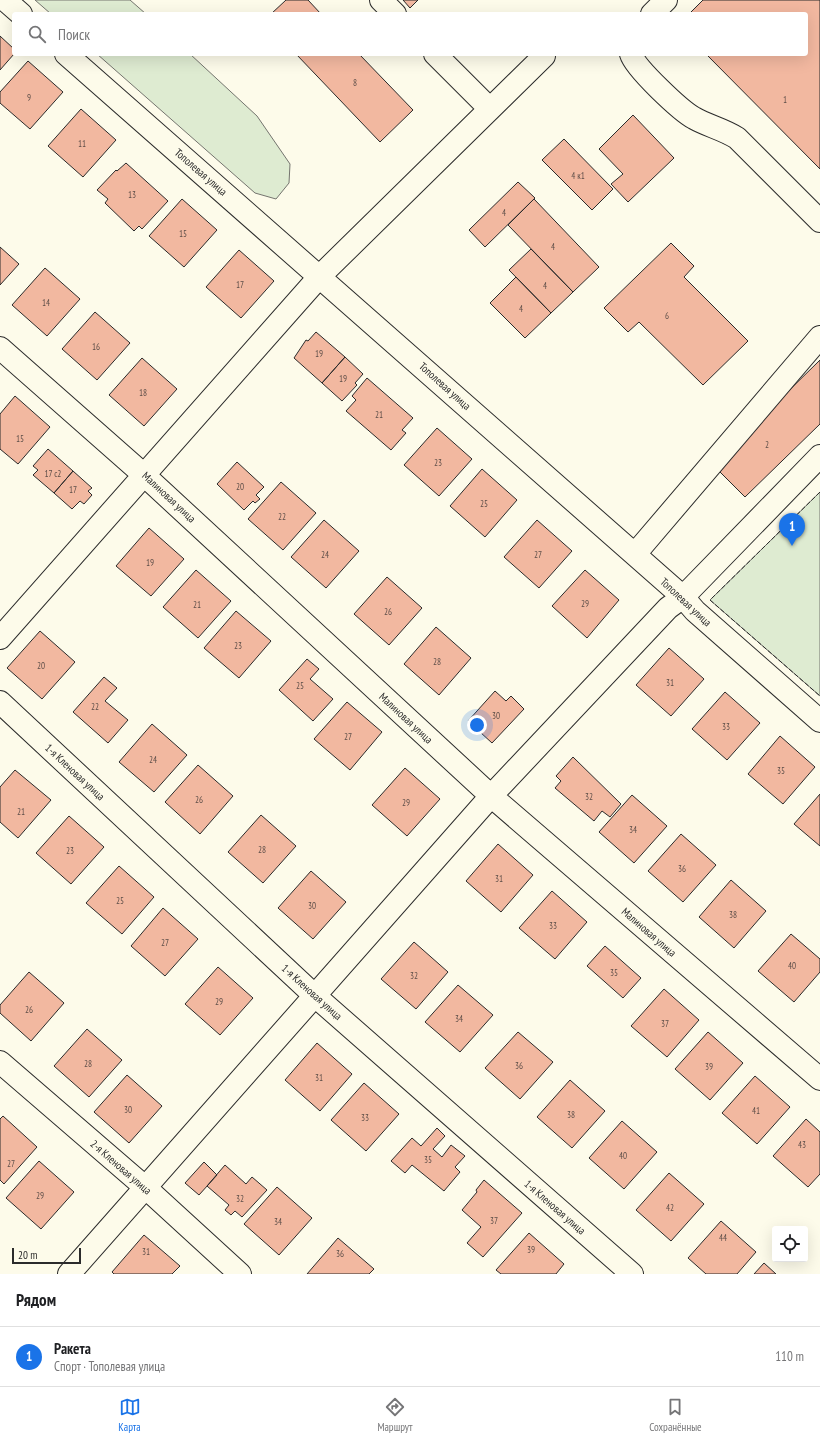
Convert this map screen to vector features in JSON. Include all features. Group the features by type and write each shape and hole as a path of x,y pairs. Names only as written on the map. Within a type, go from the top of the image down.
{"street":[{"path":"5,0 19,12"},
{"path":"381,0 393,12"},
{"path":"654,12 666,0"},
{"name":"Тополевая улица","path":"68,56 683,597 695,611 820,721"},
{"path":"437,56 489,108"},
{"path":"0,638 320,276 489,108 544,56"},
{"path":"632,56 639,67 678,107 694,118 729,133 736,138 820,221"},
{"path":"634,554 820,337"},
{"name":"Малиновая улица","path":"0,348 144,475 491,796 820,1079"},
{"path":"69,1274 491,796 668,608 683,597 820,456"},
{"name":"1-я Кленовая улица","path":"0,702 314,995 632,1274"},
{"name":"2-я Кленовая улица","path":"0,1062 146,1188 240,1274"}],"green space":[{"path":"35,0 130,0 144,12 49,12"},
{"path":"99,56 192,56 257,116 290,164 289,183 276,199 255,193"},
{"path":"820,492 820,696 710,600"}],"building":[{"path":"286,0 308,0 319,12 273,12"},
{"path":"403,0 418,0 410,8"},
{"path":"703,0 820,0 820,169 708,56 808,56 808,12 691,12"},
{"path":"0,36 12,47 12,56 0,70"},
{"path":"298,56 361,56 413,110 380,142"},
{"path":"28,61 63,92 30,129 0,103 0,92"},
{"path":"81,109 116,140 83,177 48,146"},
{"path":"633,115 674,158 628,202 611,184 623,174 599,149"},
{"path":"564,139 613,189 592,210 542,160"},
{"path":"126,163 168,201 142,229 139,226 134,231 105,203 108,199 97,190 116,170 117,171"},
{"path":"518,182 535,198 485,247 469,230"},
{"path":"182,199 217,230 184,267 149,236"},
{"path":"534,199 599,267 573,292 508,225"},
{"path":"671,243 694,266 684,277 748,341 703,385 639,322 628,332 604,308"},
{"path":"0,247 19,264 0,285"},
{"path":"531,249 573,292 551,313 509,270"},
{"path":"239,250 274,281 241,318 206,287"},
{"path":"45,268 80,299 47,336 12,305"},
{"path":"516,277 551,313 525,338 490,303"},
{"path":"95,312 130,343 97,380 62,349"},
{"path":"316,332 345,357 322,383 294,358 306,340 308,341"},
{"path":"345,357 363,374 355,383 357,385 342,401 322,383"},
{"path":"142,358 177,389 144,426 109,395"},
{"path":"820,360 820,424 745,497 713,465"},
{"path":"367,378 413,418 402,430 406,433 391,450 346,411 356,400 352,396"},
{"path":"15,396 50,427 18,464 0,449 0,414"},
{"path":"437,428 472,459 439,496 404,465"},
{"path":"48,449 73,471 54,493 33,475 38,470 33,466"},
{"path":"237,462 264,487 256,495 260,499 255,503 253,501 244,510 217,484"},
{"path":"482,469 517,500 485,537 450,506"},
{"path":"73,471 92,488 88,491 92,495 84,504 80,501 72,509 54,493"},
{"path":"281,482 316,513 283,550 248,519"},
{"path":"324,520 359,551 326,588 291,557"},
{"path":"537,520 572,551 539,588 504,557"},
{"path":"149,528 184,559 151,596 116,566"},
{"path":"196,570 231,601 198,638 163,607"},
{"path":"585,570 619,600 587,638 552,606"},
{"path":"387,577 422,608 389,645 354,614"},
{"path":"236,611 271,641 239,678 204,648"},
{"path":"436,627 471,658 439,695 404,664"},
{"path":"40,631 75,662 42,699 7,668"},
{"path":"669,648 704,679 671,716 636,685"},
{"path":"307,659 319,669 310,679 333,699 313,721 279,690"},
{"path":"104,677 117,688 105,701 128,720 108,743 73,712"},
{"path":"495,691 506,701 511,696 524,709 492,743 468,721"},
{"path":"725,692 760,723 727,760 692,729"},
{"path":"347,702 382,732 350,770 314,739"},
{"path":"152,724 187,755 154,792 119,762"},
{"path":"780,736 815,767 783,804 748,774"},
{"path":"573,757 621,804 610,817 602,811 594,821 555,788 561,781 556,776"},
{"path":"198,765 233,796 200,834 165,802"},
{"path":"405,768 440,799 407,836 372,805"},
{"path":"15,770 51,800 18,838 0,822 0,787"},
{"path":"820,794 820,846 794,824"},
{"path":"632,795 667,826 634,863 599,832"},
{"path":"261,815 296,846 263,883 228,852"},
{"path":"69,816 104,847 71,884 36,853"},
{"path":"681,834 716,865 683,902 648,871"},
{"path":"498,844 533,875 501,912 466,881"},
{"path":"119,866 154,897 122,934 86,903"},
{"path":"311,871 346,902 313,939 278,908"},
{"path":"731,880 766,911 734,948 699,917"},
{"path":"552,891 587,922 555,959 519,928"},
{"path":"163,908 198,939 165,976 131,946"},
{"path":"791,934 820,959 820,972 794,1002 758,971"},
{"path":"414,942 448,972 416,1009 381,979"},
{"path":"605,946 641,978 623,998 587,966"},
{"path":"218,967 253,998 220,1035 185,1004"},
{"path":"29,972 64,1003 31,1041 0,1013 0,1005"},
{"path":"458,985 493,1015 460,1052 425,1022"},
{"path":"664,989 699,1020 667,1057 631,1026"},
{"path":"87,1029 122,1060 89,1097 54,1066"},
{"path":"518,1032 553,1062 520,1099 485,1068"},
{"path":"708,1032 743,1063 710,1100 675,1069"},
{"path":"317,1043 352,1074 320,1111 285,1080"},
{"path":"127,1075 162,1106 129,1143 94,1112"},
{"path":"755,1076 790,1107 757,1144 722,1113"},
{"path":"570,1080 605,1111 572,1148 537,1117"},
{"path":"364,1083 399,1114 366,1151 331,1120"},
{"path":"3,1116 37,1147 4,1184 0,1180 0,1119"},
{"path":"806,1119 820,1132 820,1174 808,1187 773,1156"},
{"path":"622,1121 657,1152 624,1189 589,1158"},
{"path":"437,1128 445,1136 433,1149 442,1157 451,1145 465,1156 455,1167 460,1172 444,1191 412,1165 405,1173 391,1161 412,1138 421,1146"},
{"path":"39,1161 74,1192 41,1229 6,1198"},
{"path":"204,1162 217,1175 199,1195 185,1183"},
{"path":"225,1165 246,1184 252,1177 267,1190 242,1217 235,1211 231,1215 225,1210 229,1205 207,1186"},
{"path":"669,1173 704,1204 671,1241 636,1210"},
{"path":"484,1180 522,1213 483,1257 467,1243 481,1227 462,1210 477,1192 476,1190"},
{"path":"277,1187 312,1218 279,1255 244,1224"},
{"path":"721,1221 756,1252 737,1274 706,1274 688,1258"},
{"path":"529,1233 564,1264 556,1274 501,1274 496,1270"},
{"path":"144,1235 180,1266 172,1274 114,1274 112,1272"},
{"path":"338,1238 374,1269 369,1274 307,1274"},
{"path":"764,1263 776,1274 754,1274"}],"fence":[{"path":"820,492 710,600 820,696"}],"place":[{"name":"Ракета","path":"792,546"}]}
